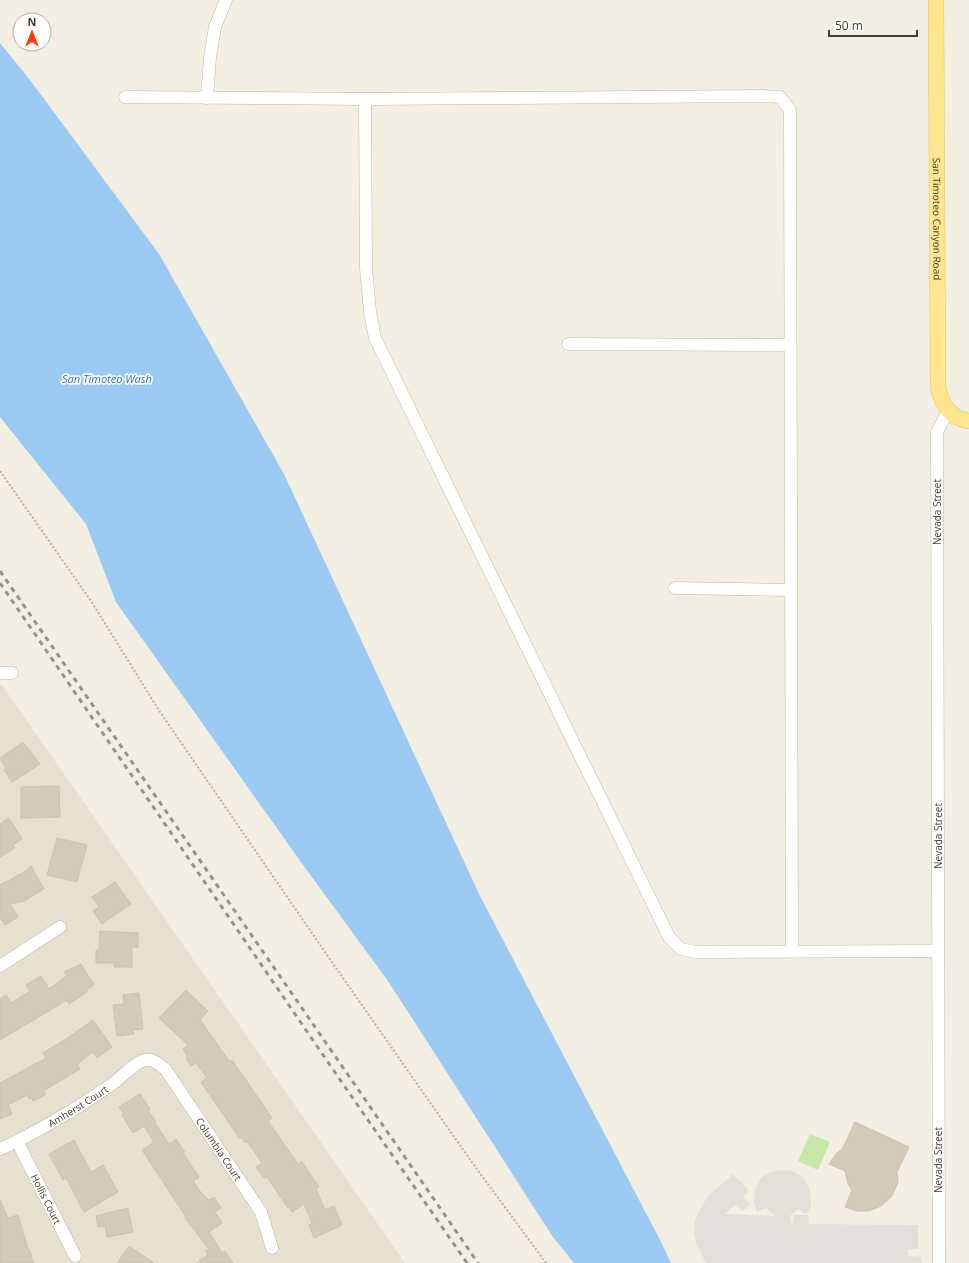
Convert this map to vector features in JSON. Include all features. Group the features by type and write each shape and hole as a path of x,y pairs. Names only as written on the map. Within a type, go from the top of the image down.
{"main road":[{"name":"San Timoteo Canyon Road","path":"936,0 938,387 941,399 948,411"},
{"path":"948,411 965,421 969,421"}],"street":[{"path":"207,98 210,57 216,27 226,0"},
{"path":"125,97 365,99 780,97 790,110 792,951"},
{"path":"365,99 366,268 370,312 375,338 669,937 681,949 696,952 938,951"},
{"path":"568,344 790,345"},
{"name":"Nevada Street","path":"939,1263 937,432 948,411"},
{"path":"675,588 790,590"},
{"path":"0,966 60,927"},
{"name":"Amherst Court","path":"0,1149 69,1112 110,1086 142,1061 152,1060"},
{"name":"Columbia Court","path":"152,1060 166,1070 261,1212 272,1248"},
{"name":"Hollis Court","path":"17,1141 75,1256"}],"path":[{"path":"0,471 91,602 160,712 327,955 471,1161 546,1263"}],"shaded area":[{"path":"0,685 2,685 405,1263 0,1263"},
{"path":"775,1171 793,1171 803,1177 810,1190 811,1200 811,1206 808,1211 805,1214 798,1209 790,1216 790,1223 794,1223 794,1215 808,1215 809,1224 918,1225 918,1249 908,1249 908,1256 922,1257 922,1263 706,1263 696,1243 694,1232 695,1220 708,1196 733,1174 749,1190 743,1197 750,1204 743,1211 735,1205 725,1214 775,1216 766,1208 757,1212 754,1202 755,1190 761,1178 767,1174"}],"green space":[{"path":"810,1134 830,1142 818,1170 798,1161"}],"water":[{"name":"San Timoteo Wash","path":"0,43 30,80 159,254 284,474 480,896 671,1263 574,1263 553,1237 388,981 306,869 116,602 86,524 0,417"}],"building":[{"path":"23,742 40,764 12,782 4,770 6,768 0,758"},
{"path":"59,786 60,817 21,818 21,787"},
{"path":"9,818 22,839 13,845 15,848 0,857 0,824"},
{"path":"57,838 87,845 77,882 47,875"},
{"path":"31,866 44,889 24,901 10,904 18,917 5,925 0,917 0,885 26,871"},
{"path":"115,882 131,904 102,924 93,911 99,907 92,897"},
{"path":"100,931 138,933 138,947 132,947 132,967 114,967 114,963 96,963 96,950 99,950"},
{"path":"81,964 94,985 86,990 87,992 69,1004 67,1000 0,1040 0,999 6,995 11,1003 30,991 26,985 41,976 49,989 67,976 64,972"},
{"path":"186,990 208,1011 200,1020 230,1062 232,1060 266,1109 272,1118 268,1121 298,1164 302,1162 319,1187 316,1189 325,1210 334,1206 342,1225 314,1238 309,1225 312,1223 304,1204 292,1212 267,1177 264,1178 256,1167 262,1163 247,1141 245,1143 242,1138 240,1139 201,1082 207,1078 196,1063 191,1066 186,1058 188,1057 183,1049 188,1045 159,1018"},
{"path":"139,993 143,1029 133,1030 134,1034 117,1036 113,1005 124,1004 123,995"},
{"path":"93,1020 112,1047 97,1058 93,1052 77,1064 80,1069 43,1091 45,1095 33,1101 32,1098 29,1099 27,1095 8,1105 12,1114 0,1119 0,1083 46,1058 43,1053"},
{"path":"140,1094 150,1109 148,1110 156,1122 155,1123 169,1144 176,1139 185,1152 183,1153 199,1177 193,1181 199,1190 209,1200 214,1197 221,1208 215,1212 222,1223 209,1232 222,1253 225,1251 233,1263 196,1263 208,1255 205,1251 209,1249 185,1218 186,1217 142,1150 154,1142 144,1126 133,1133 119,1107"},
{"path":"855,1122 909,1147 897,1172 898,1182 892,1196 881,1206 869,1211 857,1211 845,1207 852,1190 848,1184 845,1171 829,1164 836,1154 843,1148"},
{"path":"74,1140 91,1172 103,1165 118,1192 84,1212 66,1178 63,1180 49,1154"},
{"path":"0,1200 8,1218 18,1215 28,1249 34,1263 0,1263"},
{"path":"128,1208 133,1232 107,1237 105,1226 98,1227 96,1216"},
{"path":"129,1246 154,1263 117,1263"}],"railway":[{"path":"0,571 478,1263"},
{"path":"0,583 467,1263"}]}
